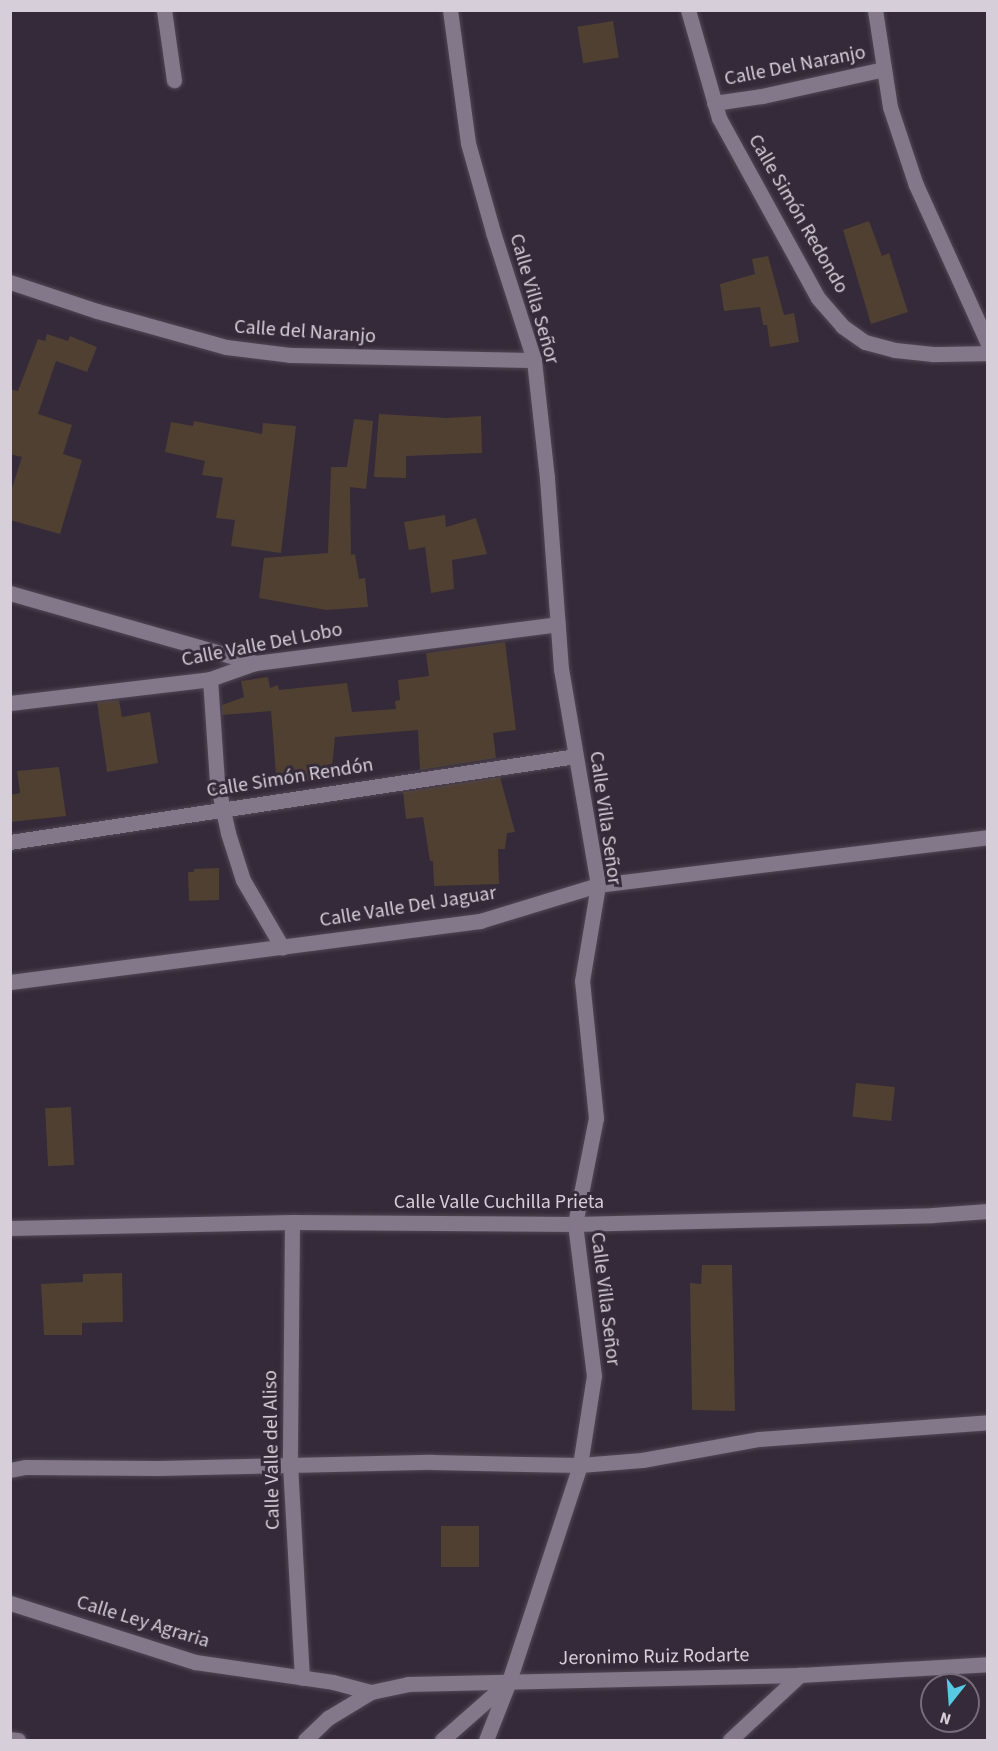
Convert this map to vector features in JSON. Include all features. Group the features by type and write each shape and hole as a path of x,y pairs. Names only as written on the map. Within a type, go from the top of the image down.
{"street":[{"path":"164,10 174,80"},
{"name":"Calle Villa Señor","path":"450,10 468,142 493,232 534,360 561,669 598,885 582,981 596,1118 575,1224 594,1376 580,1465 509,1681 486,1740"},
{"name":"Calle Simón Redondo","path":"688,10 718,118 818,298 842,326 865,342 895,350 933,354 987,353"},
{"path":"875,10 890,107 916,185 987,344"},
{"name":"Calle Del Naranjo","path":"714,103 762,96 884,69"},
{"name":"Calle del Naranjo","path":"10,282 98,311 226,347 290,355 534,360"},
{"path":"10,593 255,663"},
{"name":"Calle Valle Del Lobo","path":"10,703 210,679 255,663 558,624"},
{"path":"210,679 217,782 223,810 243,880 282,947"},
{"name":"Calle Simón Rendón","path":"10,842 576,756"},
{"name":"Calle Valle Del Jaguar","path":"10,982 480,921 598,885 987,837"},
{"name":"Calle Valle Cuchilla Prieta","path":"10,1228 292,1222 575,1224 933,1215 987,1211"},
{"name":"Calle Valle del Aliso","path":"292,1222 290,1464 302,1678"},
{"path":"10,1470 26,1467 158,1468 432,1462 580,1465 642,1460 759,1439 987,1422"},
{"name":"Calle Ley Agraria","path":"10,1603 195,1662 302,1678 371,1692"},
{"name":"Jeronimo Ruiz Rodarte","path":"305,1740 328,1718 371,1692 408,1684 800,1675 987,1664"},
{"path":"731,1740 800,1675"},
{"path":"442,1740 509,1681"},
{"path":"10,1739 18,1740"}],"building":[{"path":"613,21 619,58 583,63 577,27"},
{"path":"869,221 882,256 889,253 908,312 871,324 843,230"},
{"path":"768,256 784,315 794,313 799,342 770,347 767,325 763,325 760,307 724,311 720,284 755,274 752,259"},
{"path":"47,334 68,341 70,336 97,347 87,372 56,361 38,414 72,425 63,454 82,460 60,534 10,520 10,494 22,457 10,454 10,389 18,391 38,339 45,341"},
{"path":"379,414 447,418 481,416 482,453 406,456 406,478 374,477"},
{"path":"354,419 373,421 366,489 350,487 351,555 355,554 359,579 365,578 368,607 326,610 259,598 264,558 328,553 331,467 347,467"},
{"path":"194,421 262,434 263,423 296,426 281,553 231,546 235,520 216,518 223,478 202,475 205,461 165,452 171,422 193,426"},
{"path":"445,515 446,527 476,518 487,554 452,560 454,589 431,593 425,547 409,550 404,522"},
{"path":"505,642 516,730 493,733 496,758 420,770 418,730 335,737 332,767 324,766 326,778 293,783 291,773 276,774 271,711 222,715 222,705 244,697 241,681 268,677 270,688 278,685 279,690 347,683 352,712 396,709 395,701 400,700 398,680 429,676 426,653"},
{"path":"119,700 122,717 150,712 158,763 107,772 97,702"},
{"path":"59,767 66,816 10,822 10,795 20,793 17,771"},
{"path":"500,777 515,832 507,833 505,849 498,849 499,884 434,886 433,861 430,861 423,817 406,819 403,792"},
{"path":"219,868 219,900 189,901 188,872 194,872 194,869"},
{"path":"856,1083 895,1087 891,1121 852,1117"},
{"path":"71,1107 74,1165 48,1166 45,1108"},
{"path":"702,1265 732,1265 735,1411 692,1410 690,1283 701,1284"},
{"path":"122,1273 123,1322 82,1323 82,1335 44,1335 41,1284 83,1282 83,1274"},
{"path":"441,1526 479,1526 479,1567 441,1567"}]}
